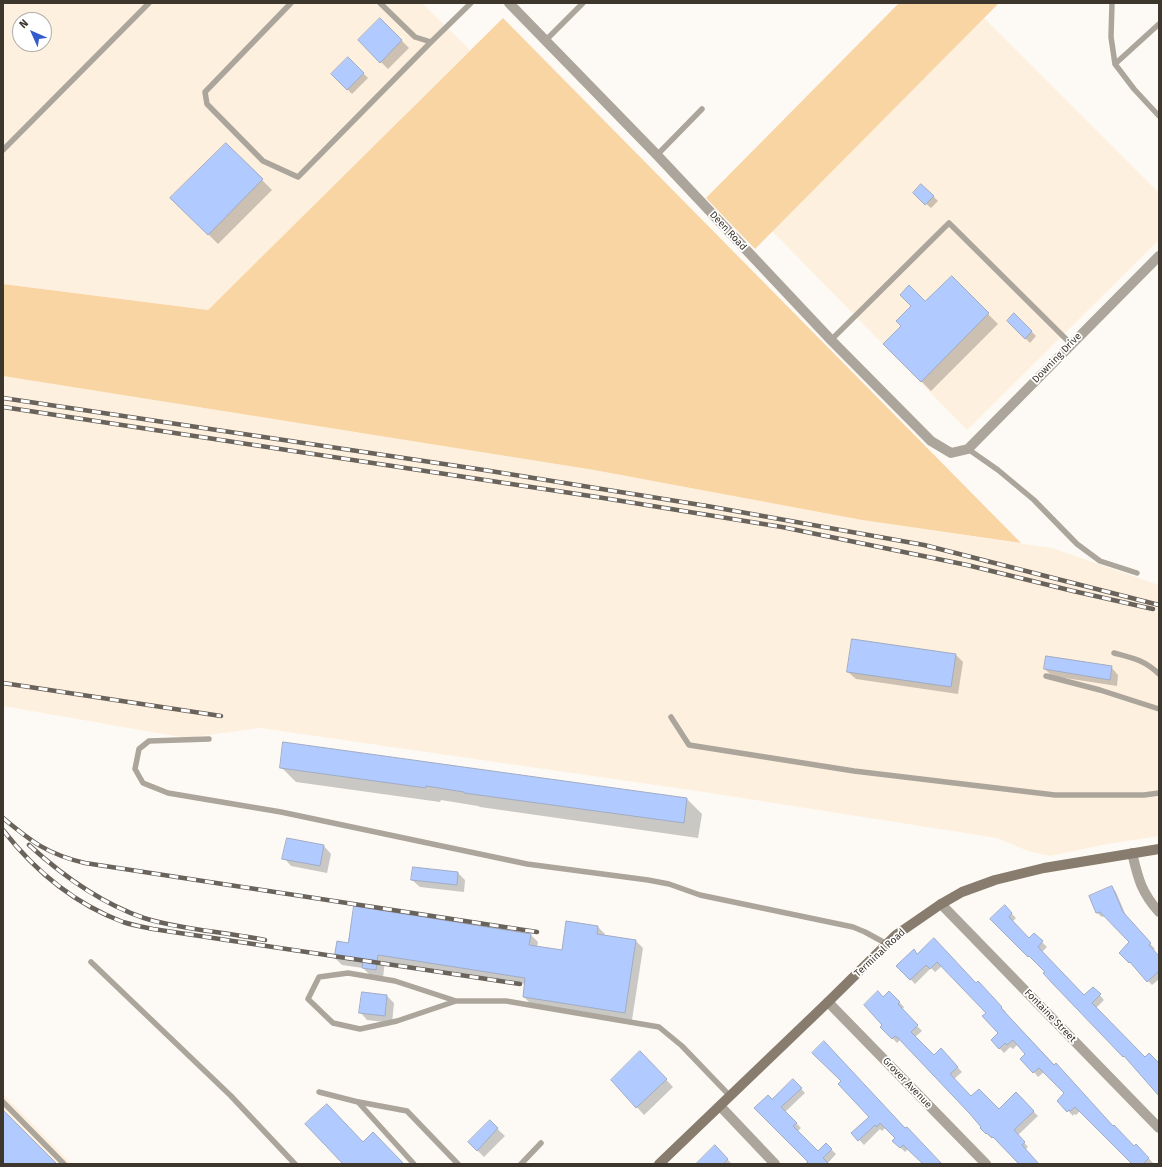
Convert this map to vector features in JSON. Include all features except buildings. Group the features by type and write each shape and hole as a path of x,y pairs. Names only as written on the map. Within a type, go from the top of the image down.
{"main road":[{"name":"Terminal Road","path":"659,1164 887,944 941,904 962,892 995,880 1044,868 1159,849"}],"street":[{"name":"Deen Road","path":"509,3 657,155 831,340 931,441 951,453 968,449"},
{"name":"Downing Drive","path":"968,449 1159,256"},
{"path":"1132,853 1140,885 1150,902 1159,912"},
{"name":"Fontaine Street","path":"941,904 1159,1128"},
{"name":"Grover Avenue","path":"828,1002 986,1164"},
{"path":"720,1106 775,1164"}],"lane":[{"path":"3,150 149,3"},
{"path":"291,3 205,92 207,104 263,161 298,176 471,3"},
{"path":"380,3 415,37 431,42"},
{"path":"546,40 583,3"},
{"path":"1112,3 1111,37 1115,64 1134,89 1159,116"},
{"path":"1115,64 1159,24"},
{"path":"657,155 702,109"},
{"path":"831,340 949,223 1071,344"},
{"path":"968,449 998,470 1034,500 1077,544 1100,561 1137,573"},
{"path":"1114,653 1139,659 1150,665 1159,674"},
{"path":"1046,676 1100,690 1159,709"},
{"path":"671,717 689,745 854,771 1055,795 1144,796 1159,793"},
{"path":"209,739 149,741 139,749 135,769 143,783 168,793 280,812 527,864 670,884 700,894 853,927 887,944"},
{"path":"91,962 231,1096 295,1164"},
{"path":"456,1001 395,980 348,973 319,977 308,999 334,1023 360,1029 397,1021 456,1001 506,1001 659,1027 682,1046 730,1096"},
{"path":"319,1092 358,1102 407,1111 458,1164"},
{"path":"3,1102 64,1164"},
{"path":"358,1102 414,1164"},
{"path":"521,1164 541,1143"}],"shaded area":[{"path":"3,3 422,3 470,50 208,310 3,284"},
{"path":"899,3 999,3 755,249 706,198"},
{"path":"503,18 1021,543 862,520 594,470 3,376 3,284 208,310"},
{"path":"984,18 1159,193 1159,240 967,430 772,231"},
{"path":"3,376 594,470 862,520 1052,548 1159,585 1159,836 1107,844 1050,856 1028,851 997,838 704,792 260,728 186,738 3,706"},
{"path":"3,1094 72,1164 3,1164"}],"railway":[{"path":"3,398 484,470 707,506 924,545 1159,605"},
{"path":"3,407 597,497 782,527 967,565 1153,609"},
{"path":"3,683 221,716"},
{"path":"3,818 23,834 50,851 60,856 85,863 537,932"},
{"path":"3,830 28,859 72,896 105,915 126,923 153,929 520,984"},
{"path":"29,845 83,888 112,905 128,912 144,918 172,925 265,940"}]}
